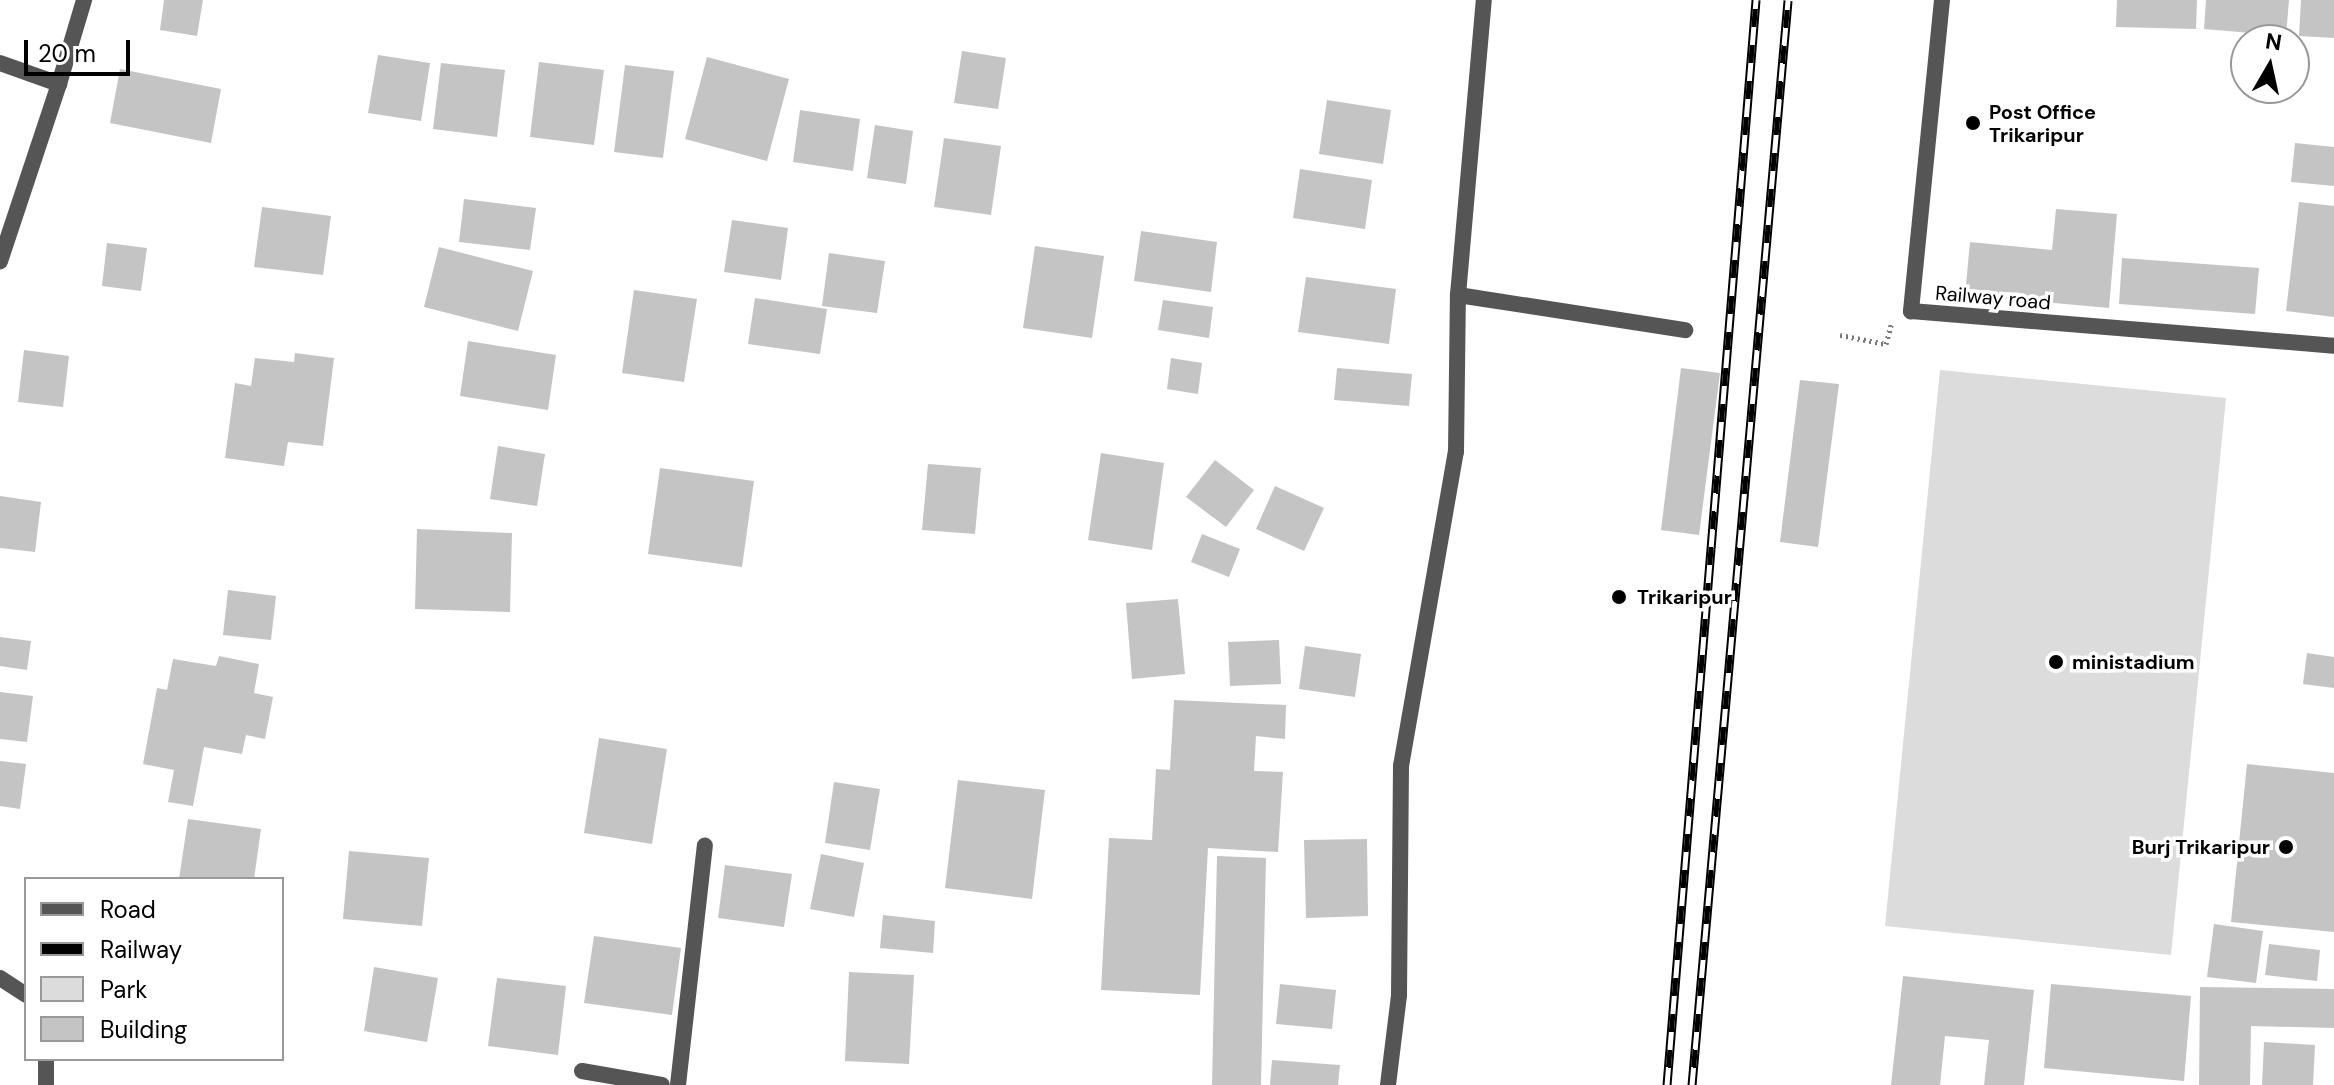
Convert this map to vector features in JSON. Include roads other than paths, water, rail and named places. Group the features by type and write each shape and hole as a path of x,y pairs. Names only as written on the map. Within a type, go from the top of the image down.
{"street":[{"path":"0,261 84,0"},
{"path":"1388,1085 1399,995 1401,766 1456,452 1458,295 1484,0"},
{"name":"Railway road","path":"1942,0 1911,311 2334,346"},
{"path":"0,63 59,84"},
{"path":"1458,295 1685,330"},
{"path":"678,1085 705,846"},
{"path":"0,978 24,994"},
{"path":"46,1061 46,1085"},
{"path":"582,1071 662,1085"}],"railway":[{"path":"1667,1085 1756,0"},
{"path":"1692,1085 1788,0"}],"place":[{"name":"Post Office Trikaripur","path":"1973,123"},
{"name":"Trikaripur","path":"1619,597"},
{"name":"ministadium","path":"2056,662"},
{"name":"Burj Trikaripur","path":"2286,847"}]}
